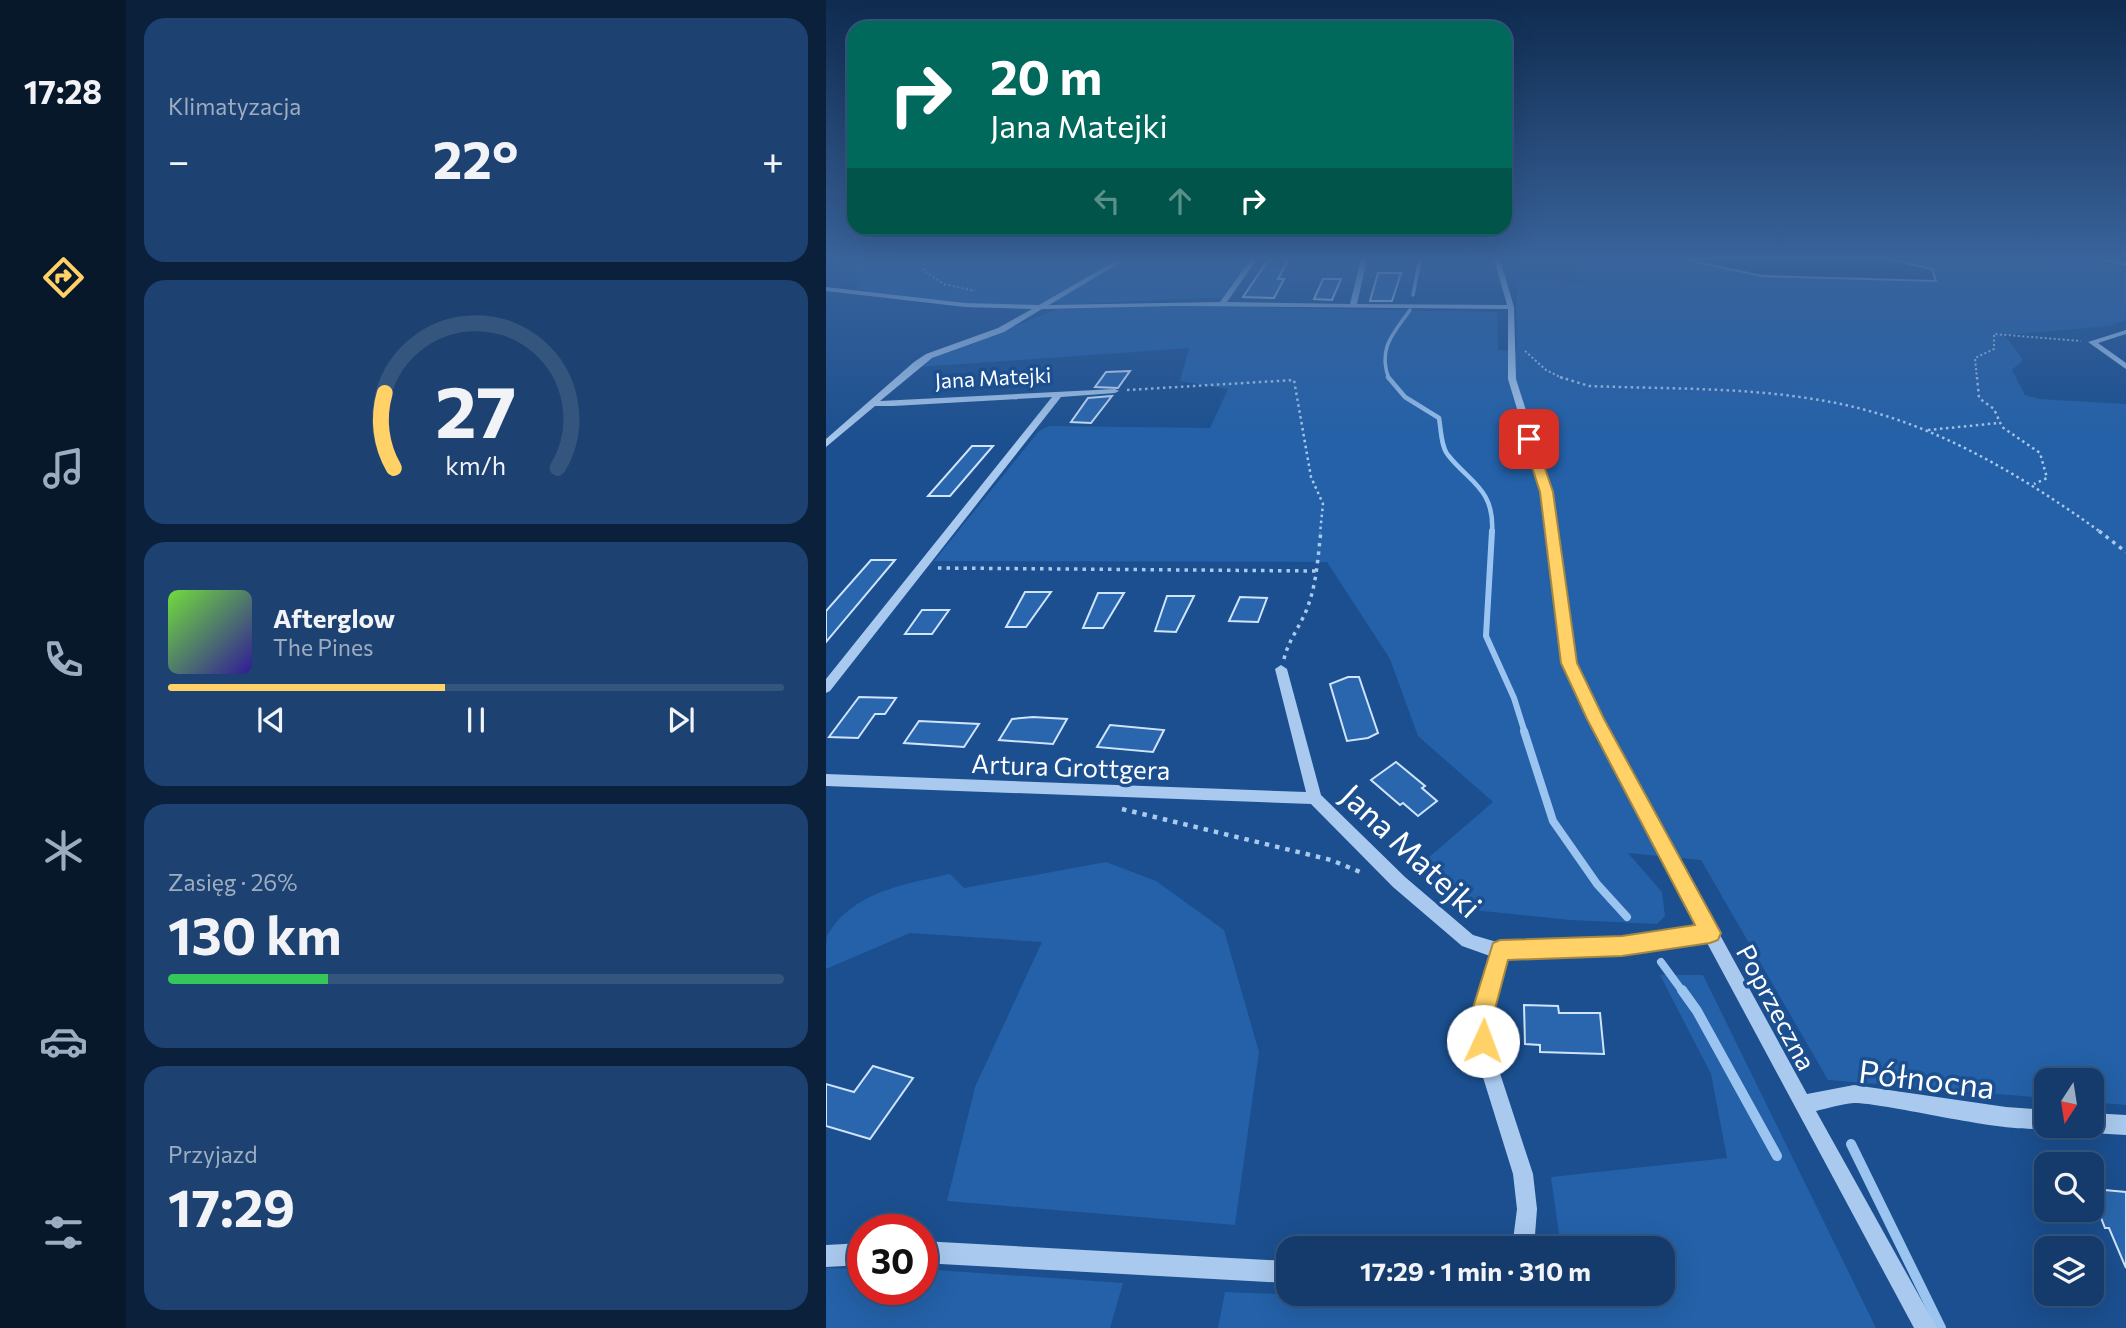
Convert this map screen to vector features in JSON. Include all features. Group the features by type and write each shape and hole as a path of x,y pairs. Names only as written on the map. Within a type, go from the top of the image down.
{"street":[{"path":"826,444 929,356 1001,331 1019,321"},
{"name":"Poprzeczna","path":"1511,321 1513,379 1547,492 1569,663 1595,719 1926,1328"},
{"path":"2092,342 2126,332"},
{"path":"2092,342 2126,367"},
{"name":"Jana Matejki","path":"873,403 1115,391"},
{"path":"826,688 1059,394"},
{"name":"Jana Matejki","path":"1281,669 1315,798 1399,882 1468,941 1500,951 1622,946 1710,933"},
{"name":"Artura Grottgera","path":"826,780 1315,798"},
{"path":"1500,951 1479,1024 1486,1058 1523,1174 1527,1209 1524,1236"},
{"name":"Północna","path":"1802,1104 1854,1094 2034,1119"},
{"path":"2104,1123 2126,1125"},
{"path":"938,1253 1276,1271"},
{"path":"826,1256 847,1255"}],"path":[{"path":"2034,484 2047,478 2044,460 2037,449 2013,438 1995,418 1994,409 1979,398 1975,358 1994,349 1994,334 2092,342"},
{"path":"1510,339 1517,341 1541,368 1562,379 1589,386 1713,391 1814,399 1859,408 1968,446 2034,484 2126,552"},
{"path":"1115,391 1294,380 1311,477 1323,504 1317,571 1309,605 1288,642 1281,669"},
{"path":"1924,431 1999,423"},
{"path":"920,568 1317,571"},
{"path":"1119,808 1158,815 1331,860 1367,875"}],"shaded area":[{"path":"1027,321 1497,321 1498,350 1516,352 1516,321 2123,321 2108,326 2005,335 2023,360 2012,370 2025,395 2039,399 2126,404 2126,1105 2104,1103 2104,1068 2034,1068 2034,1097 1828,1080 1701,860 1628,853 1662,892 1665,916 1657,924 1570,920 1473,910 1421,864 1493,802 1418,736 1390,659 1327,562 934,561 1039,431 1049,426 1210,428 1228,389 1180,381 1189,348 919,367 928,360"},
{"path":"1106,862 1156,881 1224,930 1259,1052 1235,1225 947,1201 975,1087 1042,942 910,933 826,969 827,936 837,921 850,909 881,892 950,874 964,888"},
{"path":"1660,975 1703,975 1876,1328 1218,1328 1225,1292 1276,1294 1276,1306 1675,1306 1675,1236 1559,1236 1551,1177 1727,1158 1711,1074"},
{"path":"826,1268 847,1269 847,1305 938,1305 938,1270 1123,1283 1110,1328 826,1328"}],"building":[{"path":"1130,371 1118,388 1095,387 1106,372"},
{"path":"1112,396 1091,423 1071,422 1088,398"},
{"path":"972,446 993,446 950,496 928,496"},
{"path":"871,560 895,560 826,642 826,611"},
{"path":"1025,592 1051,592 1026,627 1006,627"},
{"path":"1098,593 1124,593 1103,628 1083,628"},
{"path":"1167,596 1194,596 1176,632 1155,631"},
{"path":"1240,597 1267,598 1258,622 1229,621"},
{"path":"922,610 949,610 932,634 905,634"},
{"path":"1348,677 1359,677 1378,733 1368,738 1347,741 1330,684"},
{"path":"859,697 896,698 885,714 875,714 858,738 829,737"},
{"path":"1012,719 1067,719 1053,744 999,740"},
{"path":"919,721 979,724 964,747 904,743"},
{"path":"1110,725 1164,730 1153,752 1097,747"},
{"path":"1396,762 1425,786 1422,788 1437,801 1418,816 1403,803 1400,805 1371,780"},
{"path":"1524,1005 1558,1006 1559,1013 1600,1013 1604,1054 1540,1052 1540,1045 1525,1044"},
{"path":"873,1066 913,1078 870,1139 826,1126 826,1084 854,1092"},
{"path":"2104,1190 2126,1192 2126,1268 2109,1228 2105,1228 2103,1222"}],"waterway":[{"path":"1389,378 1386,350 1402,321"},
{"path":"1389,378 1405,397 1439,418 1446,452 1485,496 1492,518 1492,531"},
{"path":"1492,531 1486,636 1514,698 1525,733"},
{"path":"1524,731 1553,821 1597,884 1627,917"},
{"path":"1661,962 1683,992"},
{"path":"1682,990 1697,1011 1777,1156"},
{"path":"1851,1144 1941,1328"}],"route":[{"path":"1483,1041 1479,1024 1500,951 1622,946 1710,933 1595,719 1569,663 1547,492 1529,439"}]}
